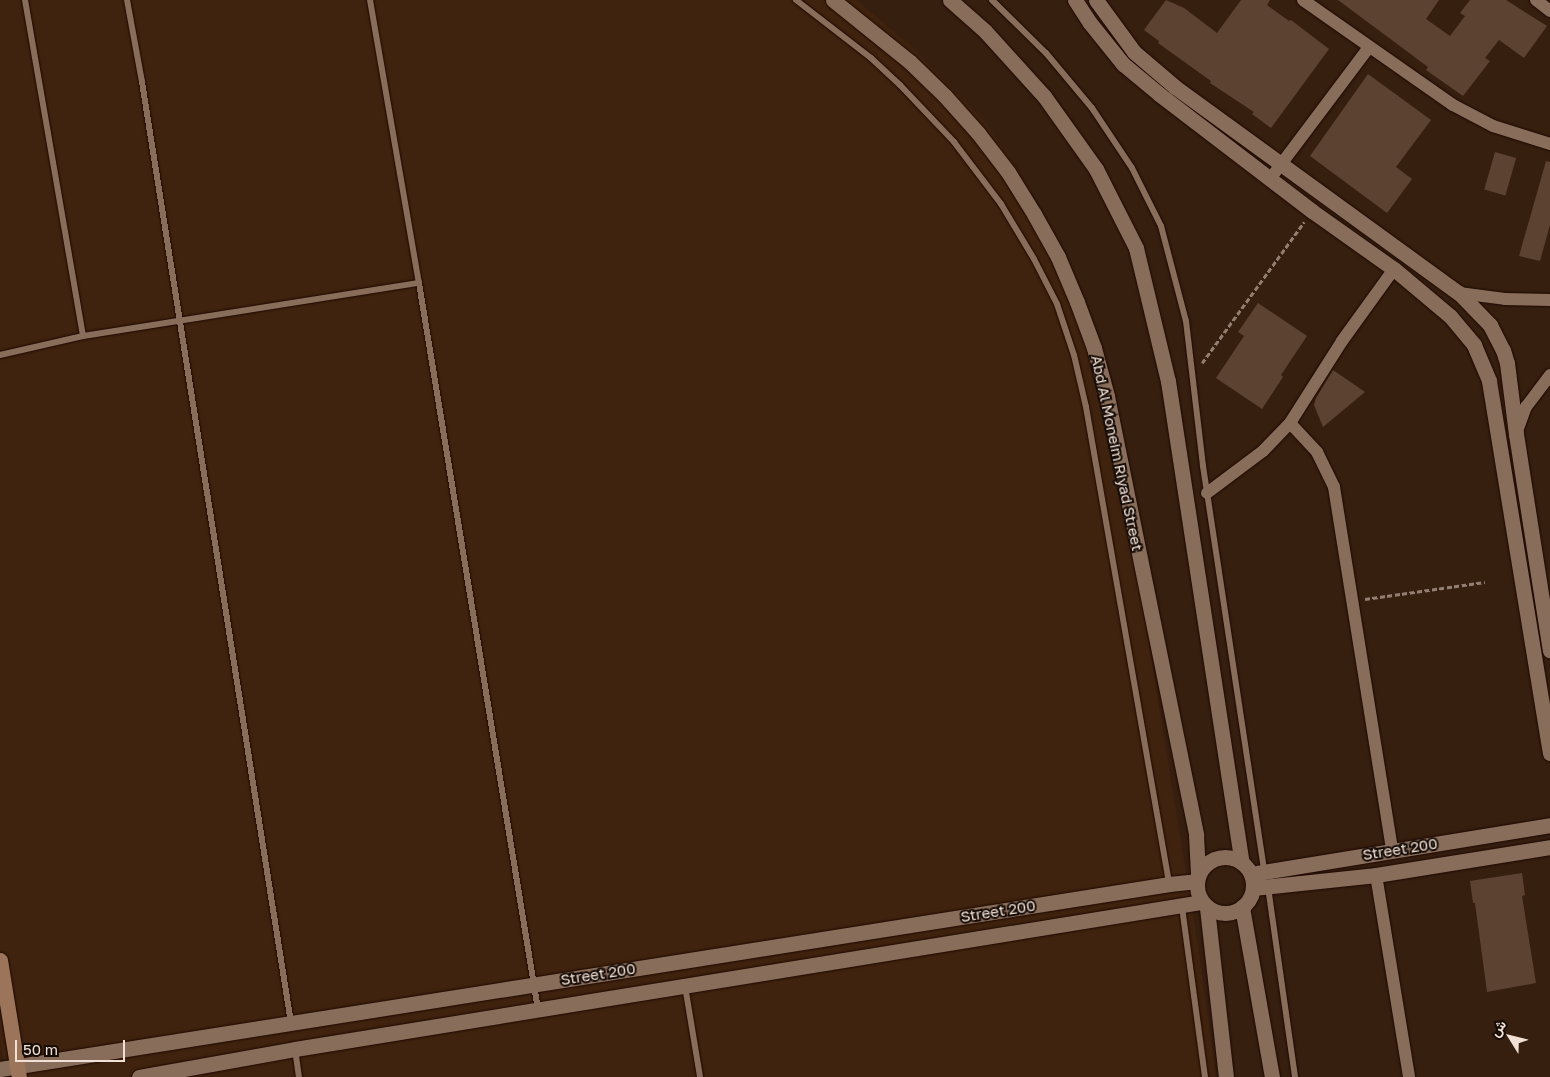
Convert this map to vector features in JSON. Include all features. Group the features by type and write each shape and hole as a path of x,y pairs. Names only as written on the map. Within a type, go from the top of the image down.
{"main road":[{"path":"0,960 18,1072"}],"street":[{"name":"Abd Al Moneim Riyad Street","path":"833,0 910,62 946,96 978,133 1008,172 1034,214 1058,257 1078,302 1094,348 1107,396 1196,834 1197,878"},
{"path":"950,0 1016,63 1055,110 1096,169 1136,248 1168,381 1256,876 1247,902 1236,911 1221,913 1205,905 1198,896 1197,878 1207,862 1214,858 1228,856 1256,876"},
{"path":"1075,0 1123,64 1312,211 1394,269 1450,316 1474,344 1489,381 1550,753"},
{"path":"1096,0 1134,52 1176,88 1459,294 1490,325 1503,350 1510,378 1516,434 1550,650"},
{"path":"1303,0 1438,96 1468,114 1493,126 1550,144"},
{"path":"1536,0 1550,11"},
{"path":"1270,179 1369,47"},
{"path":"1207,492 1263,450 1290,423 1338,348 1394,269"},
{"path":"1459,294 1505,299 1550,300"},
{"path":"1516,434 1526,407 1550,375"},
{"path":"1290,423 1317,452 1334,487 1354,601 1392,850"},
{"path":"1499,438 1516,434"},
{"name":"Street 200","path":"1256,876 1392,850 1550,825"},
{"name":"Street 200","path":"1256,876 1376,875 1550,847"},
{"path":"1376,875 1409,1077"},
{"name":"Street 200","path":"0,1069 18,1072 291,1023 1197,878"},
{"name":"Street 200","path":"138,1077 295,1049 685,986 1182,906 1205,905"},
{"path":"1205,905 1226,1077"},
{"path":"1242,907 1272,1077"}],"lane":[{"path":"25,0 83,336"},
{"path":"127,0 142,82 291,1023"},
{"path":"370,0 419,283 538,1010"},
{"path":"796,0 879,65 928,113 954,142 1001,204 1034,259 1057,304 1074,355 1086,407 1169,884"},
{"path":"992,0 1040,47 1070,80 1113,137 1147,196 1161,226 1169,254 1186,321 1256,876 1295,1077"},
{"path":"0,355 83,336 419,283"},
{"path":"1182,906 1204,1077"},
{"path":"685,986 700,1077"},
{"path":"295,1049 299,1077"}],"path":[{"path":"1192,376 1312,211"},
{"path":"1354,601 1485,582"}],"shaded area":[{"path":"0,0 856,0 910,45 985,122 1015,166 1073,273 1086,313 1108,394 1198,946 1216,1077 6,1077 0,1042"}],"building":[{"path":"1166,0 1184,8 1217,33 1241,0 1270,0 1267,5 1289,21 1291,20 1329,49 1271,128 1252,114 1254,112 1210,83 1211,81 1158,43 1159,41 1144,30"},
{"path":"1338,0 1439,0 1426,19 1450,36 1465,16 1460,13 1470,0 1506,0 1547,26 1524,58 1499,40 1485,58 1490,61 1463,96 1426,70 1428,67"},
{"path":"1368,74 1431,120 1396,167 1412,179 1387,213 1310,156"},
{"path":"1495,152 1516,158 1505,196 1484,189"},
{"path":"1546,161 1550,162 1550,225 1540,261 1519,256"},
{"path":"1258,303 1307,336 1281,375 1283,377 1262,409 1216,378 1244,336 1238,332"},
{"path":"1333,370 1365,392 1323,427 1314,405 1316,398"},
{"path":"1522,873 1525,895 1522,896 1536,983 1487,992 1475,903 1473,903 1470,881"}]}
